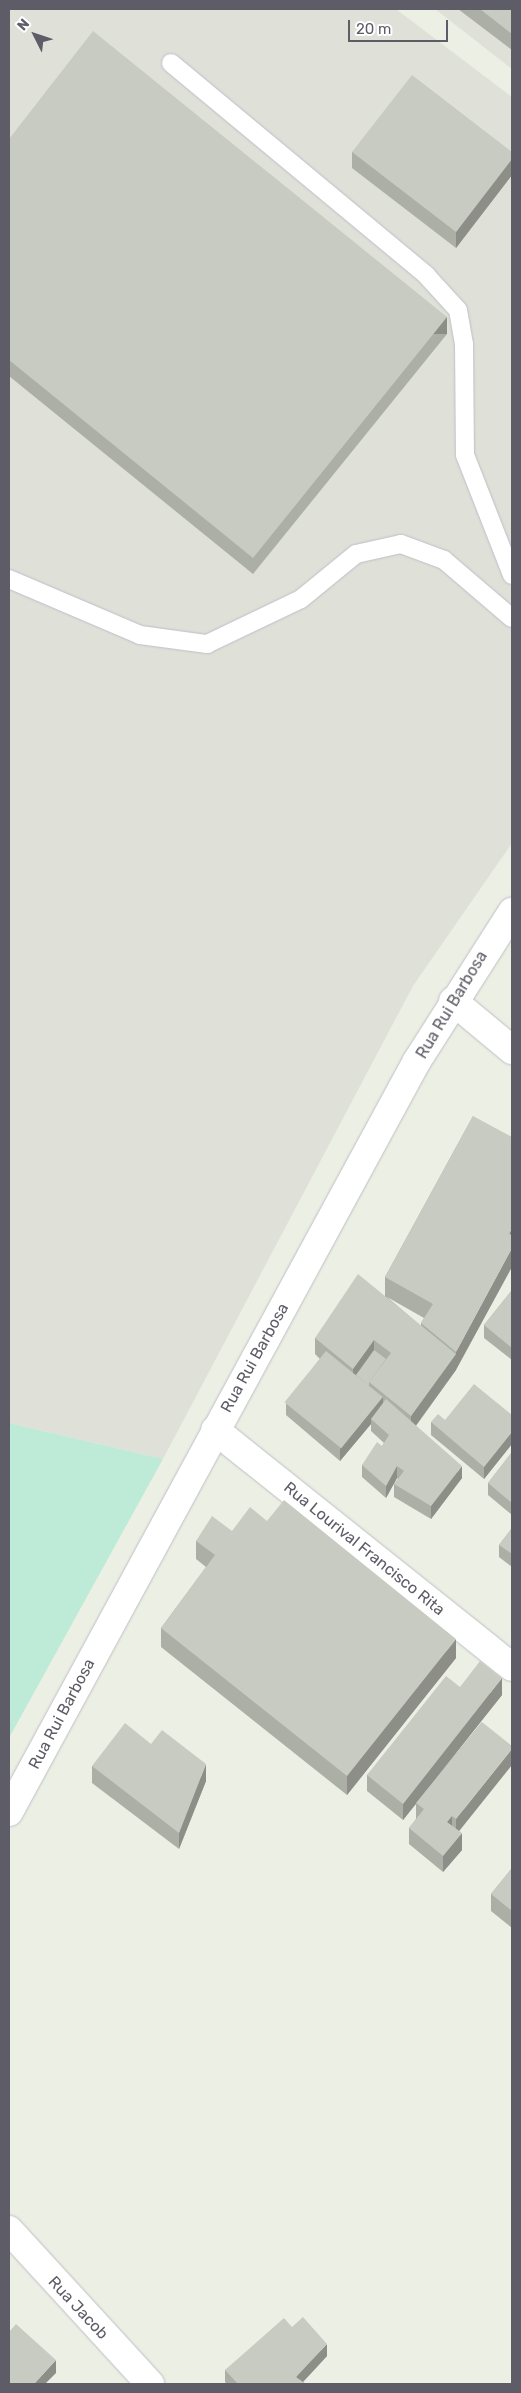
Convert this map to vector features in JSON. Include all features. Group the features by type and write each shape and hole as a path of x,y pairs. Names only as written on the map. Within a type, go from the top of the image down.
{"street":[{"name":"Rua Rui Barbosa","path":"9,1812 215,1430 453,1001 512,912"},
{"path":"453,1001 512,1050"},
{"name":"Rua Lourival Francisco Rita","path":"215,1430 512,1668"},
{"name":"Rua Jacob","path":"9,2230 150,2384"}],"lane":[{"path":"171,63 426,274 458,310 464,344 465,455 512,575"},
{"path":"9,579 140,635 207,644 301,599 356,554 401,544 444,560 512,618"}],"shaded area":[{"path":"9,9 396,9 512,97 512,843 413,986 163,1459 9,1423"},
{"path":"435,9 512,9 512,69"}],"green space":[{"path":"9,1423 163,1459 9,1738"}],"building":[{"path":"480,9 512,9 512,34"},
{"path":"93,31 447,317 253,558 9,360 9,139"},
{"path":"412,75 512,152 512,159 456,232 352,152"},
{"path":"473,1116 512,1137 512,1228 509,1234 512,1235 512,1248 456,1352 421,1323 433,1304 385,1277"},
{"path":"358,1274 456,1354 411,1416 369,1382 391,1353 374,1340 353,1369 315,1338"},
{"path":"512,1290 512,1348 484,1325"},
{"path":"374,1350 386,1359 369,1382 369,1386 356,1375"},
{"path":"326,1351 383,1397 341,1448 284,1402"},
{"path":"474,1384 512,1415 512,1432 484,1467 431,1422 438,1414 445,1420"},
{"path":"386,1399 462,1466 431,1506 394,1484 404,1471 397,1466 386,1486 362,1465 377,1442 382,1446 389,1435 371,1419"},
{"path":"512,1452 512,1503 488,1483"},
{"path":"284,1500 456,1639 347,1776 161,1628 215,1555 196,1541 212,1516 232,1531 250,1507 267,1521"},
{"path":"512,1528 512,1554 499,1545"},
{"path":"480,1661 502,1678 403,1804 367,1775 446,1676 460,1687"},
{"path":"482,1722 512,1746 512,1749 456,1819 452,1816 447,1822 462,1833 443,1856 409,1828 424,1809 416,1803"},
{"path":"125,1723 151,1744 162,1730 206,1764 179,1833 92,1766"},
{"path":"512,1868 512,1911 491,1894"},
{"path":"303,2317 327,2344 296,2377 306,2384 238,2384 225,2370 284,2318 292,2327"},
{"path":"16,2324 56,2360 34,2384 9,2384 9,2332"}]}
